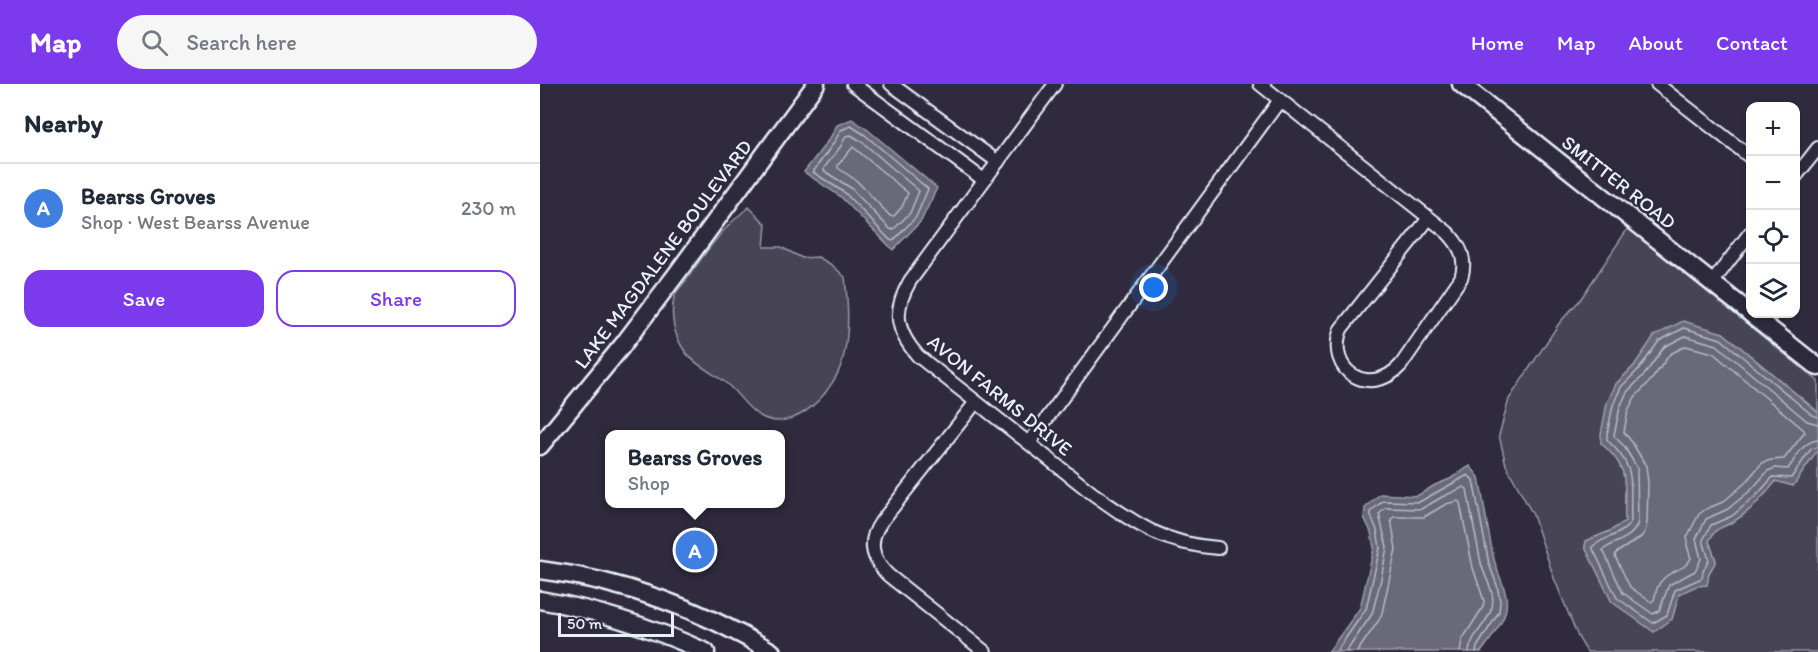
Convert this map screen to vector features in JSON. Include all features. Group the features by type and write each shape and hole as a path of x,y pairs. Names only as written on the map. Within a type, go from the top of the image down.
{"street":[{"name":"LAKE MAGDALENE BOULEVARD","path":"540,446 664,291 816,84"},
{"path":"853,84 984,180"},
{"path":"891,84 998,162"},
{"name":"AVON FARMS DRIVE","path":"1055,84 910,281 900,300 898,314 900,331 918,356 1092,493 1161,537 1218,549"},
{"path":"1260,84 1429,218 1455,239 1460,248 1464,264 1461,278 1401,365 1393,374 1384,379 1359,379 1341,362 1337,351 1337,340 1341,328 1429,218"},
{"name":"SMITTER ROAD","path":"1461,84 1746,309"},
{"path":"1657,84 1749,156"},
{"path":"1029,443 1280,100"},
{"path":"922,135 936,116"},
{"path":"1800,171 1818,148"},
{"path":"1712,283 1746,238"},
{"name":"SMITTER ROAD","path":"1757,318 1818,367"},
{"path":"976,402 881,522 876,530 872,546 874,557 888,575 986,652"},
{"path":"540,570 626,588 658,599 728,627 772,652"},
{"path":"540,600 619,619 706,652"}],"shaded area":[{"path":"749,207 766,224 764,247 781,247 802,258 818,257 832,265 845,277 848,328 839,371 832,384 812,407 787,420 773,421 760,416 751,409 727,384 688,355 675,332 672,312 676,293 715,240"},
{"path":"1628,228 1818,381 1818,412 1723,333 1655,336 1634,366 1616,384 1601,443 1622,470 1625,487 1625,522 1586,541 1585,547 1612,602 1672,619 1679,594 1696,586 1707,585 1709,573 1716,561 1709,541 1715,532 1746,513 1776,481 1793,486 1818,450 1818,652 1587,652 1578,637 1554,578 1533,515 1506,465 1499,435 1509,399 1560,322 1580,300"}],"water":[{"path":"852,119 937,188 921,221 893,250 841,197 804,172 837,125"},
{"path":"1683,321 1723,333 1818,412 1818,450 1793,486 1776,481 1746,513 1715,532 1709,541 1716,561 1709,573 1707,585 1696,586 1679,594 1672,619 1654,632 1612,602 1585,547 1586,541 1610,531 1625,521 1625,487 1622,470 1601,443 1607,403 1616,384 1634,366 1654,336"},
{"path":"1470,466 1479,477 1494,559 1506,599 1503,617 1481,652 1328,652 1360,608 1374,548 1371,532 1364,517 1365,508 1380,494 1417,496"}],"place":[{"name":"Bearss Groves","path":"695,550"}]}
